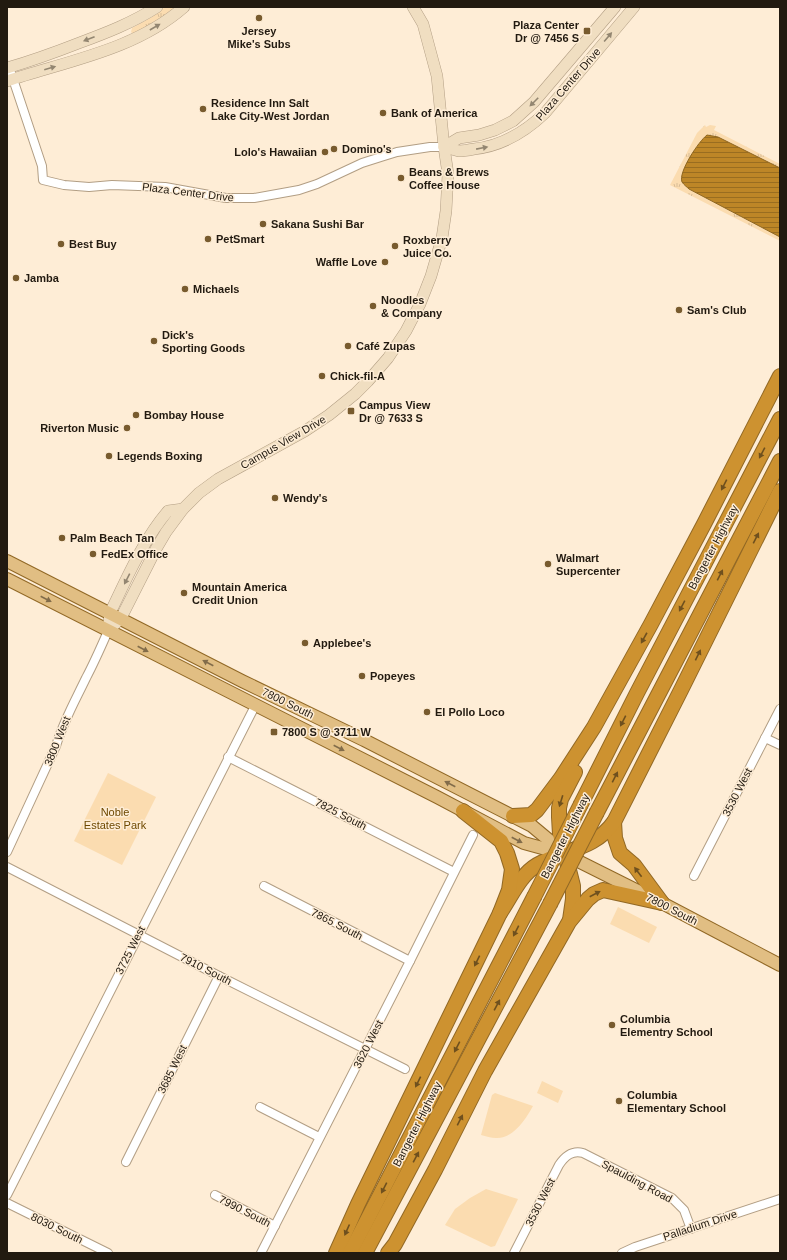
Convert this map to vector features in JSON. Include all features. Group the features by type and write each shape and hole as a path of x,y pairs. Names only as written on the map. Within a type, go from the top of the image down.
{"highway":[{"path":"512,816 531,815 538,810 558,783 594,727 680,571 780,376"},
{"name":"Bangerter Highway","path":"350,1253 534,897 637,693 780,419"},
{"name":"Bangerter Highway","path":"365,1253 550,904 780,460"},
{"path":"500,913 526,875 538,865 583,847 609,829 614,822 780,492"},
{"path":"569,922 573,899 573,886 560,834 559,808 565,791 594,727"},
{"path":"336,1253 510,890 512,869 501,841 464,811"},
{"path":"614,822 615,838 620,854 634,865 662,903"},
{"path":"388,1253 395,1244 485,1071 569,922 588,899 594,894 603,890 662,903"}],"main road":[{"name":"7800 South","path":"7,561 242,681 364,740 532,826 564,854"},
{"name":"7800 South","path":"7,579 254,706 464,811 524,843 564,854 662,903 780,965"}],"street":[{"path":"8,67 62,50 109,32 135,21 157,7"},
{"path":"10,80 56,67 123,44 165,22 184,7"},
{"name":"Campus View Drive","path":"108,631 115,615 166,532 183,509 199,493 218,479 305,431 329,415 355,394 388,358 420,304 436,259 445,220 448,174 437,76 423,24 413,7"},
{"name":"Plaza Center Drive","path":"444,147 458,138 490,132 513,121 534,102 614,7"},
{"name":"Plaza Center Drive","path":"8,67 10,80 42,166 43,180 64,185 165,187 226,198 254,198 299,190 323,182 362,163 397,152 430,147 444,147 460,151 481,148 511,138 533,124 545,113 634,7"},
{"name":"3800 West","path":"7,852 56,746 61,729 108,631"},
{"name":"3725 West","path":"7,1195 254,706"},
{"name":"3530 West","path":"694,876 780,709"},
{"path":"765,738 780,746"},
{"name":"7825 South","path":"228,757 454,872"},
{"name":"3620 West","path":"261,1253 366,1049 473,835"},
{"name":"7910 South","path":"7,867 219,976 405,1069"},
{"name":"7865 South","path":"264,886 410,961"},
{"name":"3685 West","path":"126,1162 219,976"},
{"path":"260,1107 320,1137"},
{"name":"Spaulding Road","path":"569,1154 576,1152 583,1153 672,1198 684,1210 690,1229"},
{"name":"3530 West","path":"514,1253 559,1165 563,1158 569,1154"},
{"name":"7990 South","path":"215,1195 275,1226"},
{"name":"Palladium Drive","path":"622,1253 635,1247 780,1199"},
{"name":"8030 South","path":"7,1203 108,1253"}],"green space":[{"path":"165,7 177,7 133,34 131,32 132,28 152,17"},
{"path":"705,125 706,127 710,125 716,126 714,130 780,164 780,241 670,185 697,133"},
{"name":"Noble Estates Park","path":"108,773 156,797 122,865 74,841"},
{"path":"618,907 657,927 649,943 610,924"},
{"path":"542,1081 563,1091 558,1103 537,1093"},
{"path":"495,1093 533,1106 527,1117 513,1132 502,1137 494,1138 481,1135 492,1095"},
{"path":"486,1189 518,1199 495,1246 491,1247 445,1225 455,1209"}],"shaded area":[{"path":"707,135 718,137 780,168 780,237 689,189 682,182 683,171 686,164 703,138"}],"place":[{"name":"Jersey Mike's Subs","path":"259,18"},
{"name":"Plaza Center Dr @ 7456 S","path":"587,31"},
{"name":"Residence Inn Salt Lake City-West Jordan","path":"203,109"},
{"name":"Bank of America","path":"383,113"},
{"name":"Domino's","path":"334,149"},
{"name":"Lolo's Hawaiian","path":"325,152"},
{"name":"Beans & Brews Coffee House","path":"401,178"},
{"name":"Sakana Sushi Bar","path":"263,224"},
{"name":"PetSmart","path":"208,239"},
{"name":"Best Buy","path":"61,244"},
{"name":"Roxberry Juice Co.","path":"395,246"},
{"name":"Waffle Love","path":"385,262"},
{"name":"Jamba","path":"16,278"},
{"name":"Michaels","path":"185,289"},
{"name":"Noodles & Company","path":"373,306"},
{"name":"Sam's Club","path":"679,310"},
{"name":"Dick's Sporting Goods","path":"154,341"},
{"name":"Café Zupas","path":"348,346"},
{"name":"Chick-fil-A","path":"322,376"},
{"name":"Campus View Dr @ 7633 S","path":"351,411"},
{"name":"Bombay House","path":"136,415"},
{"name":"Riverton Music","path":"127,428"},
{"name":"Legends Boxing","path":"109,456"},
{"name":"Wendy's","path":"275,498"},
{"name":"Palm Beach Tan","path":"62,538"},
{"name":"FedEx Office","path":"93,554"},
{"name":"Walmart Supercenter","path":"548,564"},
{"name":"Mountain America Credit Union","path":"184,593"},
{"name":"Applebee's","path":"305,643"},
{"name":"Popeyes","path":"362,676"},
{"name":"El Pollo Loco","path":"427,712"},
{"name":"7800 S @ 3711 W","path":"274,732"},
{"name":"Columbia Elementry School","path":"612,1025"},
{"name":"Columbia Elementary School","path":"619,1101"}]}
